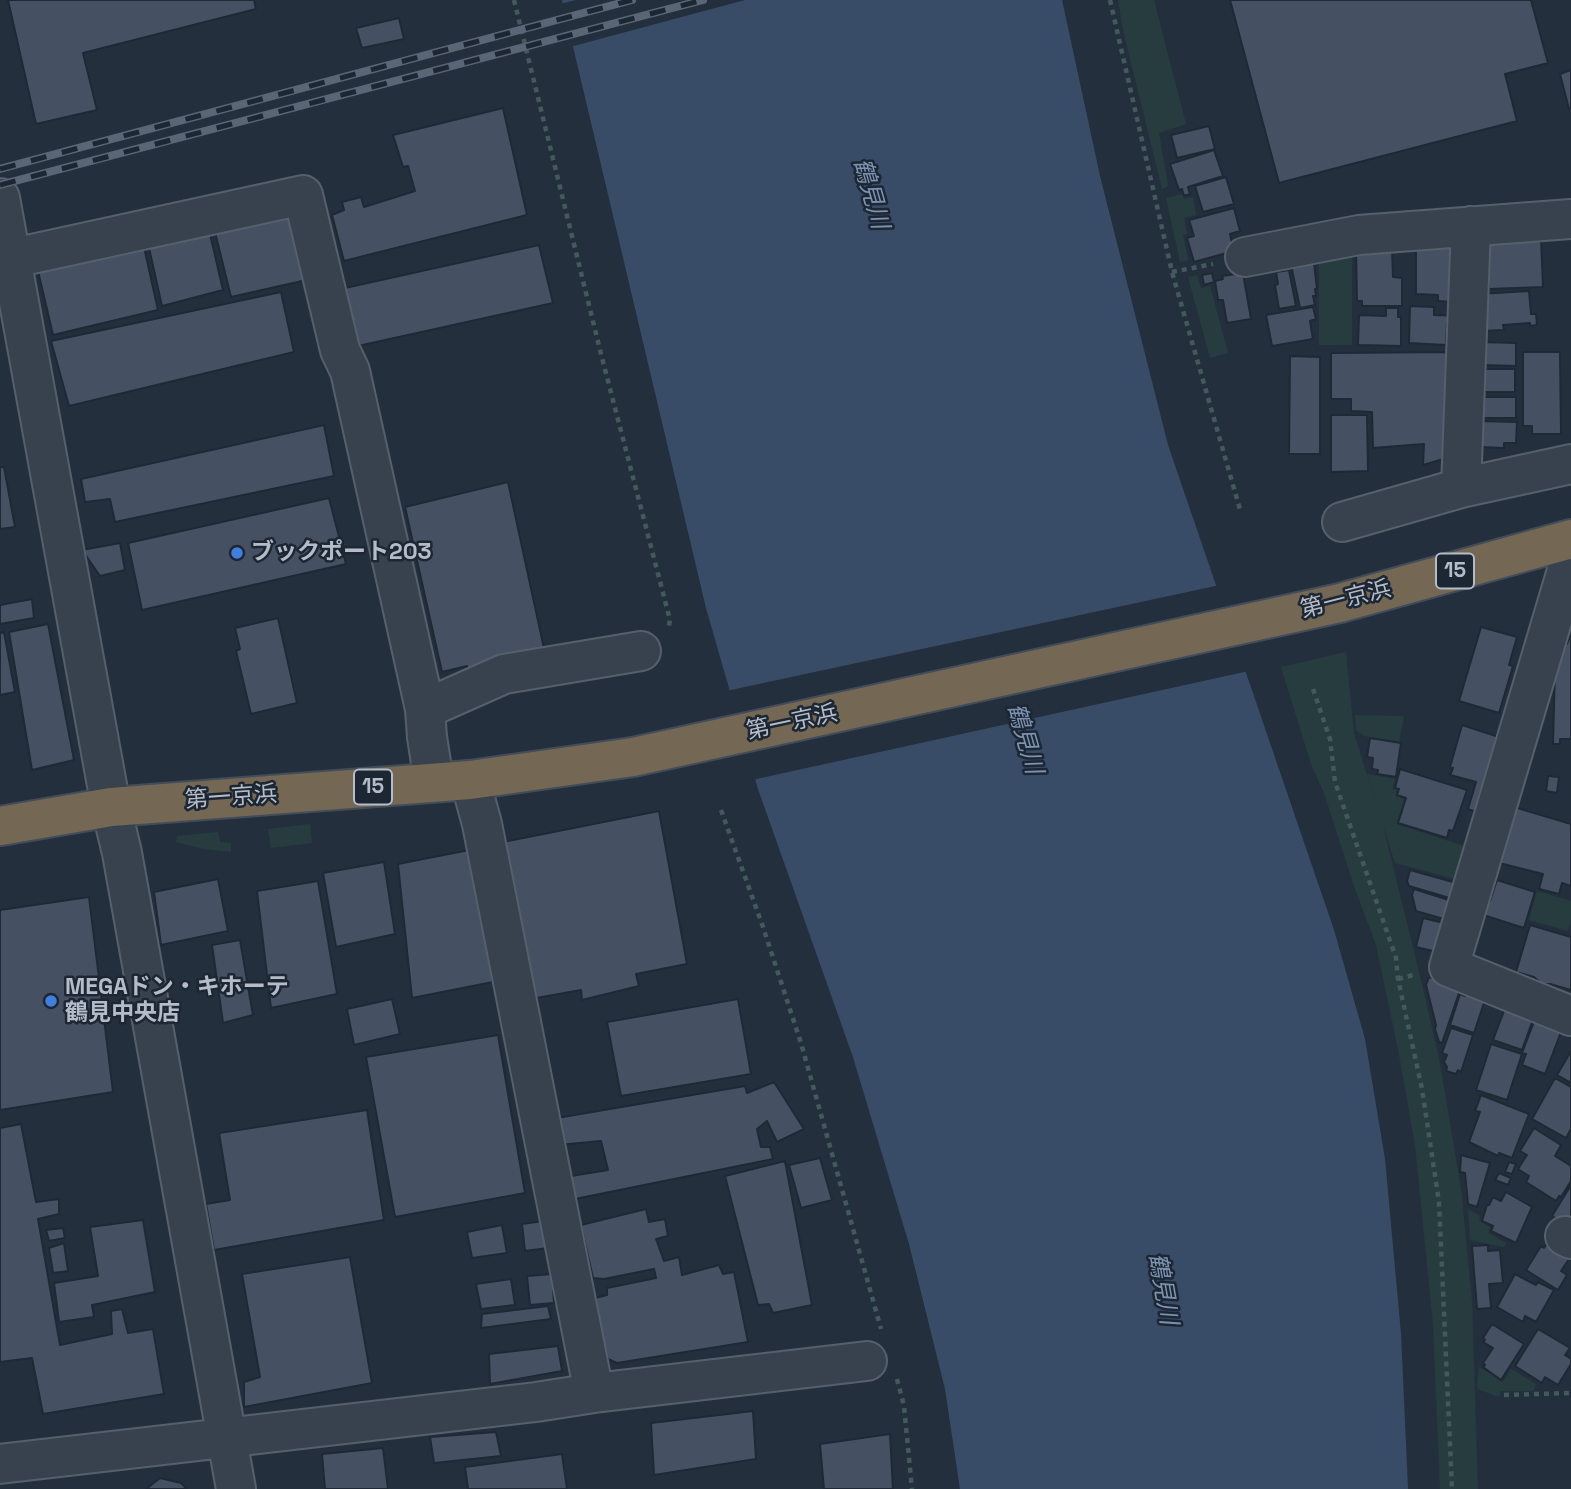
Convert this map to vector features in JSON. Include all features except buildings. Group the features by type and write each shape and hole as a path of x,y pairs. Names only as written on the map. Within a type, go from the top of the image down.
{"highway":[{"name":"第一京浜","path":"0,826 111,807 452,781 634,757 1339,603 1571,539"}],"street":[{"path":"6,261 303,195 340,350 350,371 425,709 427,737 485,838 594,1393"},
{"path":"0,198 6,261 122,853 236,1489"},
{"path":"1245,257 1359,235 1571,219"},
{"path":"1461,488 1471,226"},
{"path":"1342,522 1461,488 1571,464"},
{"path":"1571,557 1448,967 1571,1016"},
{"path":"425,709 503,674 641,651"},
{"path":"0,1464 878,1359"}],"path":[{"path":"514,0 670,620 667,636 659,645 641,651"},
{"path":"1110,0 1171,272 1241,513"},
{"path":"1171,272 1202,266"},
{"path":"1312,689 1330,739 1335,782 1396,958 1398,979 1422,1089 1439,1202 1452,1489"},
{"path":"721,810 801,1043 878,1359 904,1406 912,1489"},
{"path":"1504,1395 1571,1393"}],"green space":[{"path":"1118,0 1154,0 1186,124 1159,133 1168,186 1162,189 1123,30"},
{"path":"1183,194 1184,199 1193,197 1196,215 1184,218 1187,234 1183,235 1188,260 1180,262 1166,198"},
{"path":"1319,250 1352,251 1352,345 1319,345"},
{"path":"1197,275 1201,288 1210,286 1228,353 1210,358 1188,277"},
{"path":"1346,652 1354,734 1383,825 1424,993 1439,1058 1461,1188 1472,1301 1478,1489 1440,1489 1433,1324 1415,1145 1398,1049 1376,945 1324,793 1311,764 1281,667"},
{"path":"1355,715 1404,716 1399,742 1364,736 1356,730"},
{"path":"1367,774 1395,779 1392,789 1397,790 1396,796 1404,799 1397,824 1473,849 1463,881 1395,863"},
{"path":"310,824 312,843 271,848 268,829"},
{"path":"218,832 220,842 231,843 231,852 176,842 177,836"},
{"path":"1537,891 1571,901 1568,931 1529,920"},
{"path":"1468,1209 1480,1216 1479,1220 1490,1227 1488,1233 1506,1243 1504,1247 1470,1240"},
{"path":"1479,1367 1503,1382 1511,1369 1536,1384 1533,1391 1501,1391 1499,1397 1477,1387"}],"water":[{"name":"鶴見川","path":"562,0 1062,0 1100,176 1168,445 1334,930 1365,1039 1385,1159 1401,1334 1408,1489 960,1489 945,1389 909,1244 853,1057 758,789 706,608"}],"pier":[{"path":"576,0 745,0 570,47 560,4"},
{"path":"1220,585 1249,671 752,780 726,691"}],"railway":[{"path":"0,169 632,0"},
{"path":"0,185 703,0"}],"place":[{"name":"ブックポート203","path":"237,553"},
{"name":"MEGAドン・キホーテ 鶴見中央店","path":"51,1001"}]}
